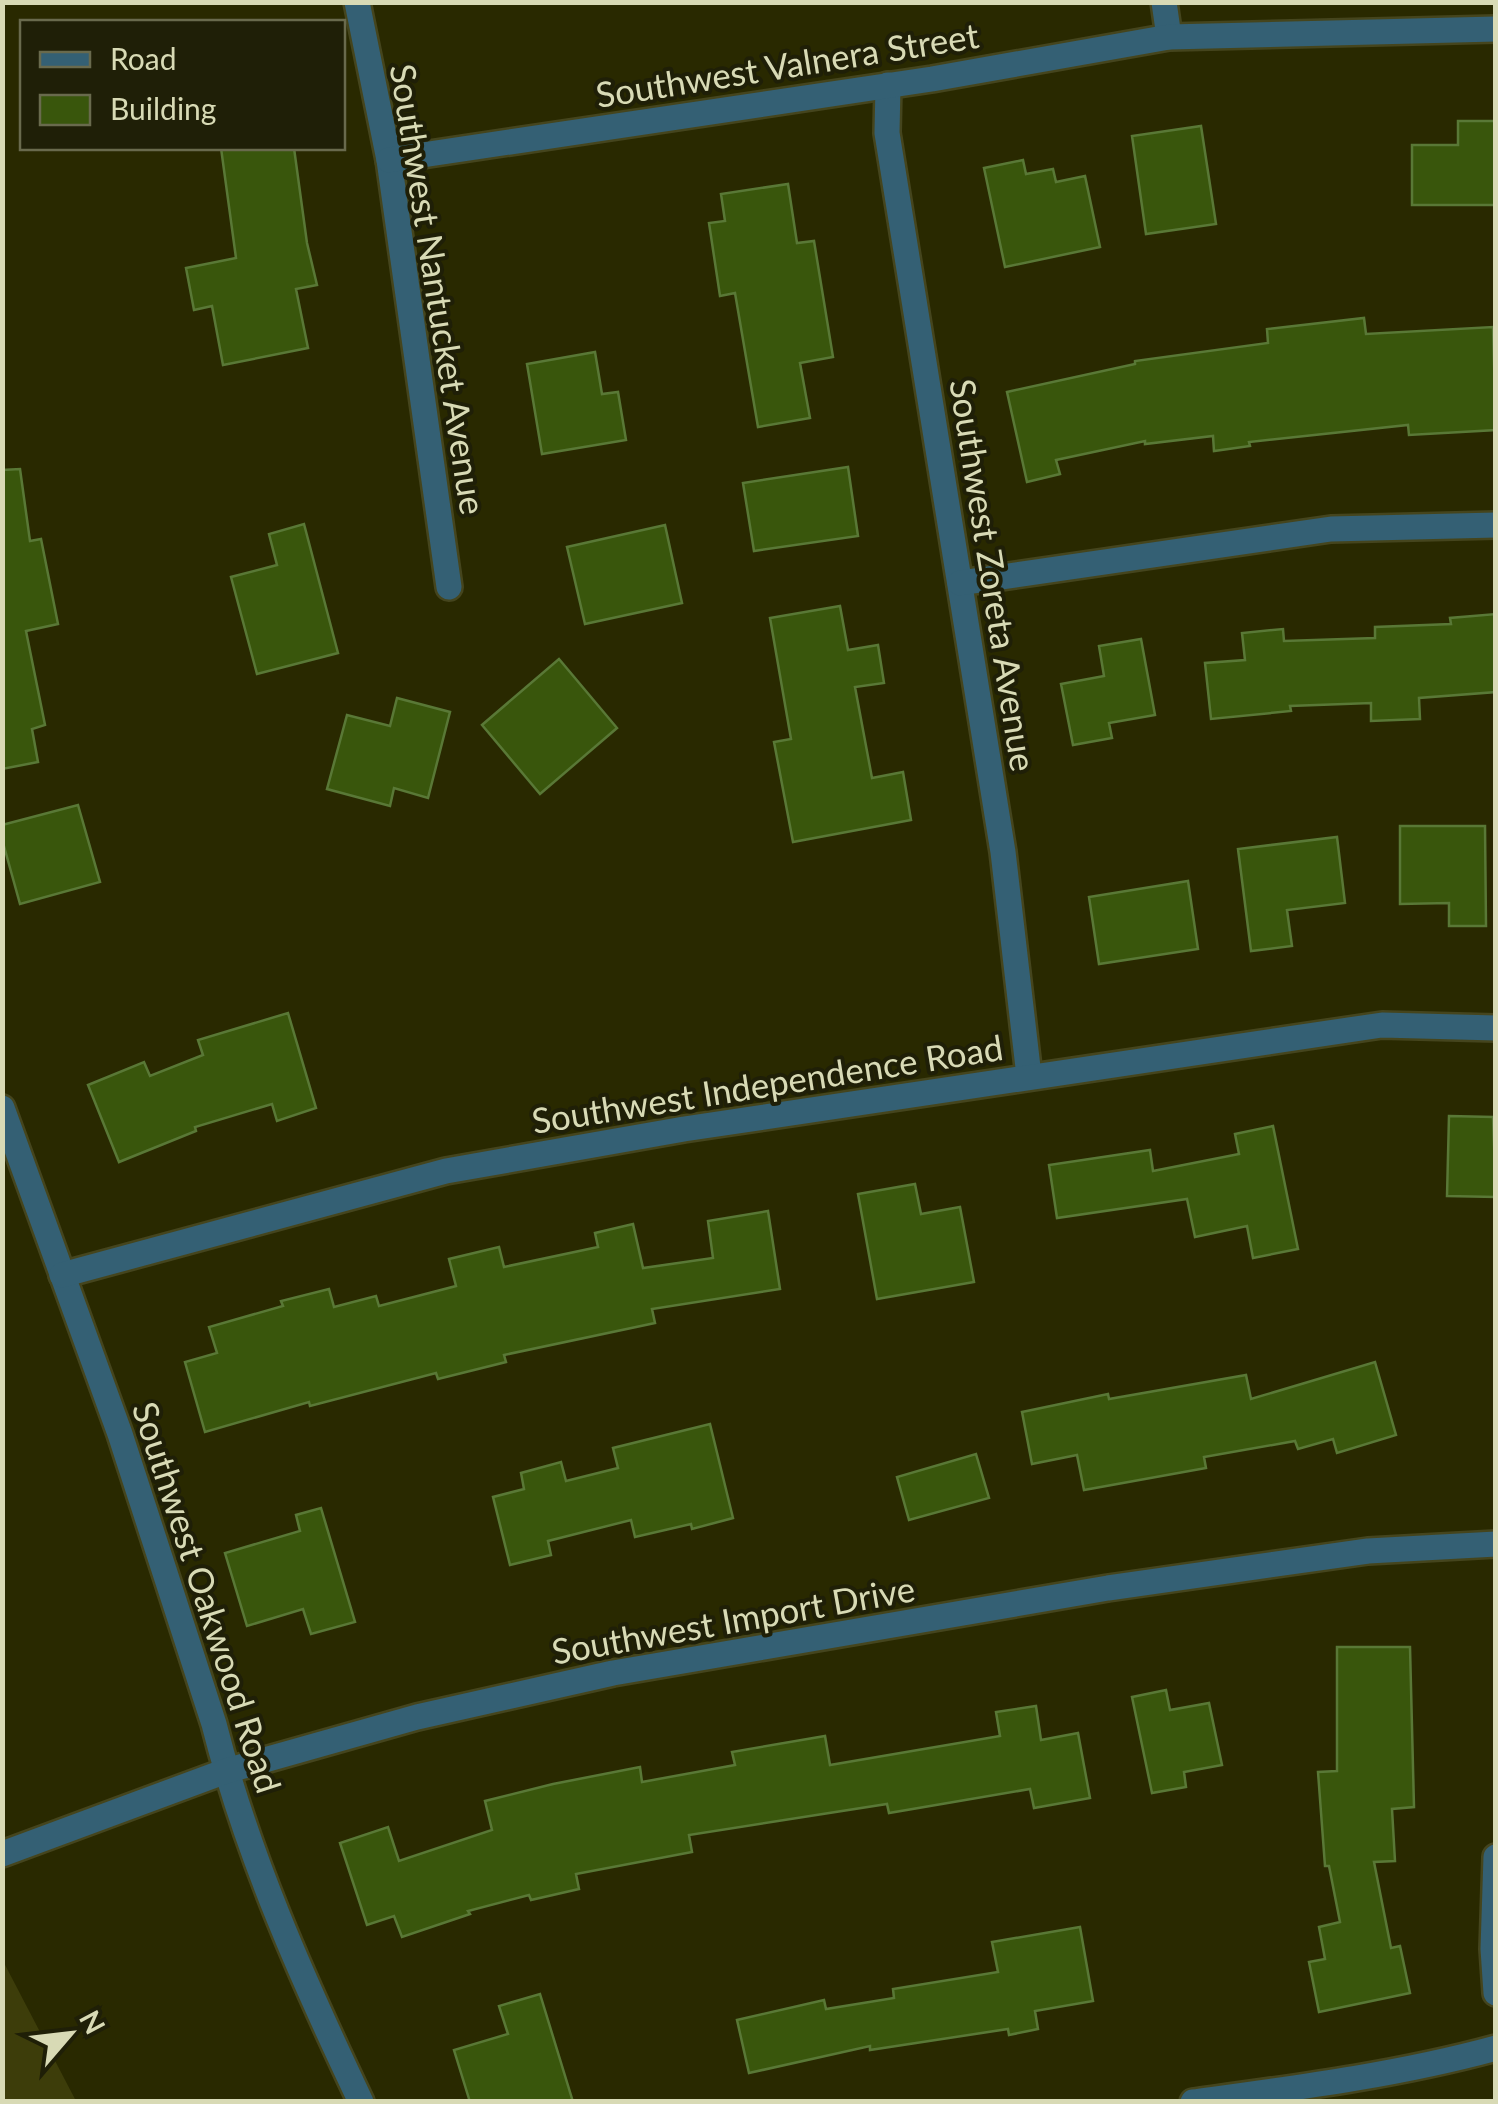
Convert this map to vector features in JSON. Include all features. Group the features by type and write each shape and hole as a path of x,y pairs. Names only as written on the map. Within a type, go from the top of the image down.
{"street":[{"name":"Southwest Nantucket Avenue","path":"357,2 388,160 449,587"},
{"path":"1164,2 1169,37"},
{"name":"Southwest Valnera Street","path":"388,160 888,85 1169,37 1496,29"},
{"name":"Southwest Zoreta Avenue","path":"888,85 887,133 1003,852 1029,1076"},
{"path":"960,583 1331,528 1496,525"},
{"name":"Southwest Independence Road","path":"62,1275 446,1172 684,1129 1382,1026 1496,1028"},
{"name":"Southwest Oakwood Road","path":"2,1108 120,1434 226,1771 301,1976 361,2102"},
{"name":"Southwest Import Drive","path":"2,1854 226,1771 417,1717 613,1672 1108,1588 1368,1551 1496,1544"},
{"path":"1496,1857 1496,1993"},
{"path":"1193,2102 1346,2080 1496,2048"}],"shaded area":[{"path":"2,1959 76,2101 3,2101"}],"building":[{"path":"1458,121 1496,121 1496,205 1412,205 1412,145 1458,145"},
{"path":"1201,126 1216,224 1146,234 1132,136"},
{"path":"221,150 294,150 317,285 296,289 308,348 223,365 212,306 194,310 186,268 236,258"},
{"path":"1023,160 1026,174 1053,169 1056,182 1085,176 1100,247 1005,267 984,168"},
{"path":"788,184 797,243 814,241 833,357 800,363 810,418 758,427 735,293 720,296 709,223 725,221 721,194"},
{"path":"1364,318 1366,334 1493,327 1496,430 1409,435 1408,425 1249,442 1250,446 1214,451 1213,436 1145,441 1056,460 1060,474 1027,482 1007,392 1135,361 1268,343 1267,329"},
{"path":"595,352 602,394 618,392 626,440 542,454 527,364"},
{"path":"848,467 858,536 754,551 743,483"},
{"path":"20,469 30,541 41,539 58,624 26,631 45,725 32,729 38,762 2,769 2,470"},
{"path":"304,524 338,653 257,674 231,577 277,565 269,534"},
{"path":"665,525 682,603 585,624 567,547"},
{"path":"840,606 848,650 878,645 884,683 855,687 872,778 903,772 911,820 793,842 774,742 791,739 770,618"},
{"path":"1496,614 1496,692 1419,698 1420,719 1371,721 1371,703 1290,706 1291,711 1211,719 1205,663 1245,660 1242,633 1283,629 1284,641 1375,638 1375,627 1451,624 1450,618"},
{"path":"1141,639 1155,715 1109,723 1112,738 1073,745 1061,684 1104,676 1099,646"},
{"path":"559,659 617,728 540,794 482,725"},
{"path":"397,698 450,712 428,798 394,788 390,806 327,789 347,715 390,726"},
{"path":"78,805 100,882 20,904 2,839 2,825"},
{"path":"1400,826 1485,826 1486,926 1449,926 1449,903 1400,904"},
{"path":"1337,837 1345,903 1287,910 1292,946 1251,951 1238,849"},
{"path":"1188,881 1198,949 1099,964 1089,897"},
{"path":"288,1013 316,1108 277,1121 272,1104 195,1127 196,1131 119,1162 88,1085 144,1062 150,1076 203,1055 198,1040"},
{"path":"1449,1116 1493,1117 1496,1197 1447,1196"},
{"path":"1273,1126 1298,1249 1253,1258 1247,1226 1195,1237 1187,1199 1057,1218 1049,1165 1150,1150 1153,1171 1239,1154 1235,1134"},
{"path":"915,1184 921,1214 960,1207 974,1282 877,1299 858,1194"},
{"path":"768,1211 780,1289 652,1309 655,1323 504,1355 506,1362 438,1379 436,1373 310,1406 309,1402 205,1432 185,1362 217,1353 209,1327 283,1306 281,1301 329,1289 334,1307 376,1296 379,1306 456,1286 449,1259 499,1247 504,1267 598,1247 595,1233 633,1224 643,1268 713,1258 708,1221"},
{"path":"1375,1362 1396,1435 1337,1453 1333,1439 1298,1449 1295,1441 1204,1457 1206,1468 1084,1490 1077,1455 1032,1464 1022,1412 1108,1394 1109,1399 1246,1375 1251,1399"},
{"path":"710,1424 733,1518 635,1537 631,1520 548,1541 551,1555 510,1565 493,1497 524,1489 521,1473 561,1462 566,1481 618,1468 613,1448"},
{"path":"976,1454 989,1498 909,1520 897,1477"},
{"path":"321,1508 355,1622 311,1634 303,1609 247,1626 225,1553 300,1531 296,1515"},
{"path":"1337,1647 1410,1647 1414,1807 1392,1809 1395,1861 1374,1862 1391,1948 1400,1946 1410,1993 1319,2012 1309,1962 1325,1959 1319,1927 1340,1922 1329,1866 1325,1866 1318,1772 1337,1771"},
{"path":"1166,1690 1170,1710 1209,1703 1222,1765 1184,1772 1186,1787 1152,1793 1132,1697"},
{"path":"1036,1706 1041,1740 1078,1733 1090,1798 1034,1808 1030,1789 889,1813 887,1804 689,1835 692,1852 576,1874 579,1889 531,1900 529,1895 468,1911 470,1914 402,1937 394,1916 367,1925 340,1843 388,1827 399,1861 492,1830 485,1801 553,1784 640,1767 642,1782 735,1765 732,1752 825,1736 830,1765 1000,1736 996,1712"},
{"path":"1080,1927 1093,2001 1035,2011 1038,2029 1009,2035 1008,2029 870,2050 870,2046 749,2073 737,2020 824,2000 826,2009 894,1998 893,1989 998,1972 992,1942"},
{"path":"540,1994 573,2102 470,2102 454,2050 508,2034 499,2006"}]}
